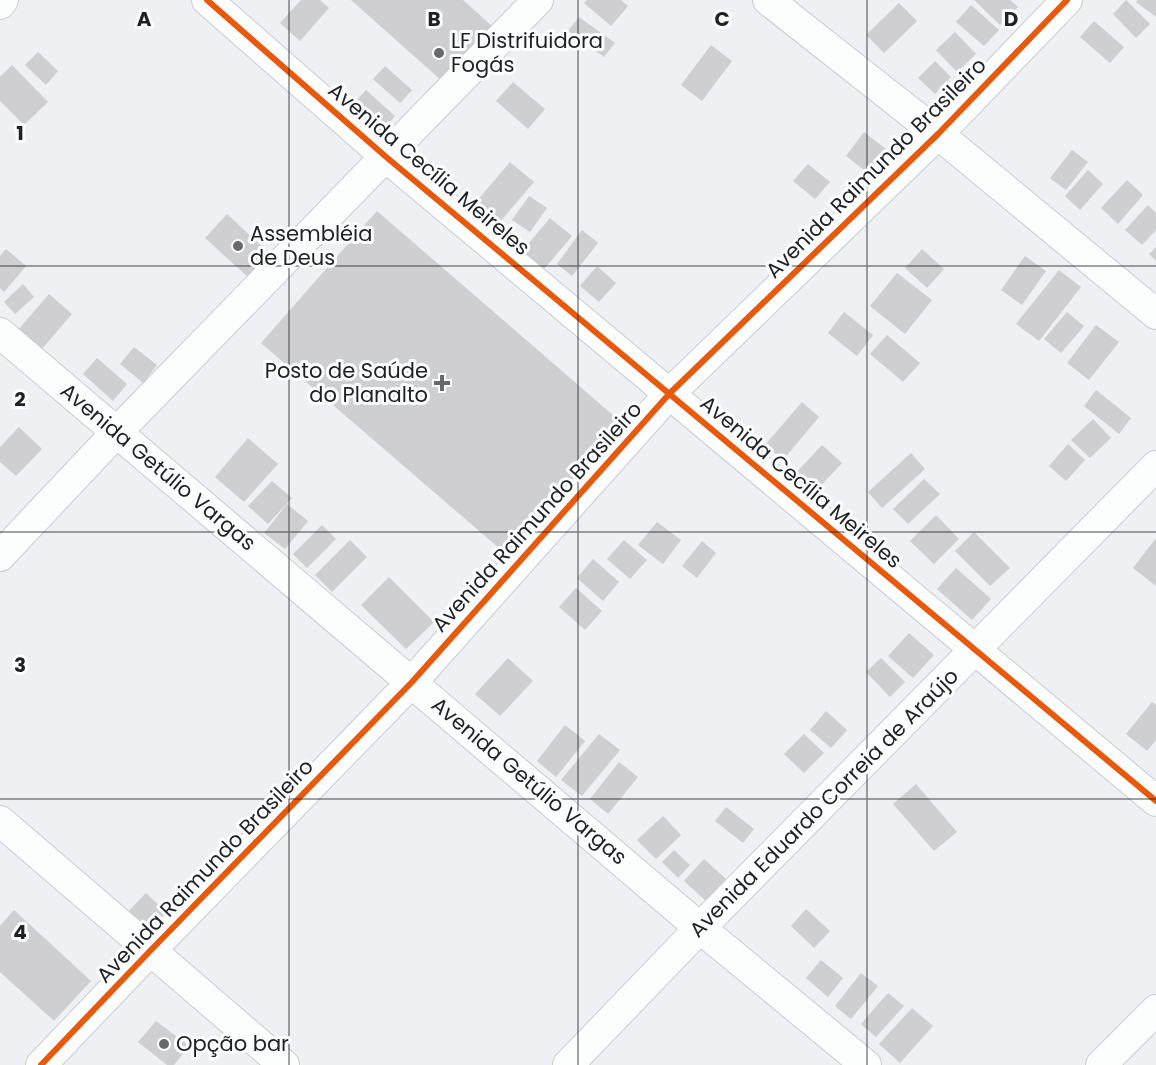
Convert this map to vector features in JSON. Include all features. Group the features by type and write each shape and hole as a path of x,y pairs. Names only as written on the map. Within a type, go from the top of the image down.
{"street":[{"path":"0,3 3,0"},
{"name":"Avenida Cecília Meireles","path":"207,0 385,156 1156,801"},
{"path":"0,556 116,433 538,0"},
{"path":"768,0 938,135 1156,314"},
{"name":"Avenida Raimundo Brasileiro","path":"41,1065 412,682 670,393 938,135 1067,0"},
{"name":"Avenida Getúlio Vargas","path":"0,333 700,928 866,1065"},
{"name":"Avenida Eduardo Correia de Araújo","path":"568,1065 1156,466"},
{"path":"0,821 284,1065"},
{"path":"1101,1065 1156,1010"}],"building":[{"path":"301,0 320,0 329,8 300,41 280,23"},
{"name":"LF Distrifuidora Fogás","path":"351,0 463,0 492,26 442,81"},
{"path":"587,0 621,0 628,6 611,26 584,3"},
{"path":"974,0 1010,0 1018,7 1000,25"},
{"path":"1126,0 1150,24 1136,38 1113,14"},
{"path":"1156,0 1156,17 1136,2"},
{"path":"899,3 917,21 884,53 866,35"},
{"path":"971,5 999,30 984,46 956,22"},
{"path":"579,17 615,43 604,57 568,31"},
{"path":"1094,21 1124,47 1110,63 1080,37"},
{"path":"955,32 976,54 957,72 936,50"},
{"path":"711,45 732,61 702,101 681,85"},
{"path":"38,52 58,71 46,85 25,65"},
{"path":"935,61 951,77 935,94 918,78"},
{"path":"12,65 48,102 24,125 0,101 0,77"},
{"path":"385,66 412,90 400,103 373,79"},
{"path":"513,82 545,109 528,129 496,101"},
{"path":"366,90 395,116 380,133 351,107"},
{"path":"864,132 886,149 868,173 846,156"},
{"path":"1072,150 1088,162 1066,190 1050,178"},
{"path":"510,162 534,182 500,222 476,202"},
{"path":"808,164 830,182 815,199 793,181"},
{"path":"1088,170 1103,184 1080,210 1065,196"},
{"path":"1127,180 1143,195 1118,224 1101,208"},
{"path":"529,196 547,208 530,232 512,220"},
{"path":"1148,205 1156,213 1156,230 1142,245 1125,230"},
{"name":"Posto de Saúde do Planalto","path":"377,211 622,423 507,555 261,343"},
{"name":"Assembléia de Deus","path":"227,214 270,254 248,277 205,238"},
{"path":"550,218 572,236 540,274 518,256"},
{"path":"582,230 598,243 572,276 557,264"},
{"path":"1156,247 1156,261 1149,254"},
{"path":"6,249 26,266 4,292 0,288 0,256"},
{"path":"922,249 944,269 927,288 905,268"},
{"path":"1025,256 1046,271 1022,305 1001,290"},
{"path":"597,266 616,283 599,302 580,286"},
{"path":"1059,270 1081,287 1039,341 1016,324"},
{"path":"897,273 932,300 905,334 870,306"},
{"path":"23,284 34,297 15,314 4,302"},
{"path":"49,294 72,314 41,350 18,330"},
{"path":"844,312 873,335 857,356 828,333"},
{"path":"1067,312 1084,326 1061,353 1044,339"},
{"path":"1096,325 1119,342 1089,380 1067,363"},
{"path":"887,335 920,363 903,382 870,354"},
{"path":"134,347 157,365 143,383 120,364"},
{"path":"97,358 127,384 113,401 83,374"},
{"path":"1096,390 1131,418 1119,434 1084,406"},
{"path":"802,402 819,417 783,460 765,445"},
{"path":"1093,419 1111,438 1090,458 1071,440"},
{"path":"19,427 42,449 16,476 0,462 0,447"},
{"path":"248,438 278,464 244,502 215,477"},
{"path":"1068,444 1085,460 1066,481 1049,466"},
{"path":"822,445 842,463 814,493 794,475"},
{"path":"911,453 925,469 882,508 868,492"},
{"path":"924,479 940,494 908,524 893,509"},
{"path":"272,481 292,498 268,524 248,506"},
{"path":"287,504 308,521 285,549 264,533"},
{"path":"936,515 959,539 934,564 910,541"},
{"path":"657,522 681,540 663,564 638,545"},
{"path":"322,525 336,539 307,568 293,554"},
{"path":"974,532 1010,568 990,586 955,551"},
{"path":"1156,538 1156,586 1133,568"},
{"path":"350,540 367,557 332,592 315,575"},
{"path":"624,540 647,560 630,579 607,559"},
{"path":"702,541 716,553 697,578 682,566"},
{"path":"593,559 619,582 603,601 577,578"},
{"path":"956,568 991,599 972,620 937,589"},
{"path":"389,577 434,622 406,649 361,605"},
{"path":"576,588 602,611 585,630 559,607"},
{"path":"909,633 934,655 913,678 888,656"},
{"path":"508,658 533,681 500,716 475,694"},
{"path":"881,658 905,682 890,697 866,672"},
{"path":"1152,702 1156,705 1156,740 1147,751 1126,734"},
{"path":"826,711 847,730 831,748 810,730"},
{"path":"565,725 585,741 556,777 537,761"},
{"path":"599,734 620,750 582,796 561,780"},
{"path":"804,734 824,753 804,773 784,754"},
{"path":"619,762 638,777 608,814 590,799"},
{"path":"916,784 957,832 934,851 893,804"},
{"path":"726,807 754,829 743,843 715,821"},
{"path":"663,816 681,835 656,859 637,840"},
{"path":"674,850 690,865 678,878 662,862"},
{"path":"704,859 726,879 706,901 684,881"},
{"path":"146,893 174,920 148,948 119,921"},
{"path":"806,909 830,931 814,948 791,926"},
{"path":"14,910 91,981 54,1021 0,972 0,926"},
{"path":"821,960 843,978 828,997 806,978"},
{"path":"861,973 878,986 851,1019 835,1006"},
{"path":"888,993 904,1006 876,1037 861,1024"},
{"path":"912,1008 933,1026 900,1063 879,1044"},
{"name":"Opção bar","path":"156,1021 189,1046 174,1065 167,1065 138,1042"}],"cycle path":[{"path":"207,0 385,156 1156,801"},
{"path":"41,1065 412,682 670,393 938,134 1067,0"}],"place":[{"name":"LF Distrifuidora Fogás","path":"439,53"},
{"name":"Assembléia de Deus","path":"238,246"},
{"name":"Posto de Saúde do Planalto","path":"442,383"},
{"name":"Opção bar","path":"164,1044"}]}
